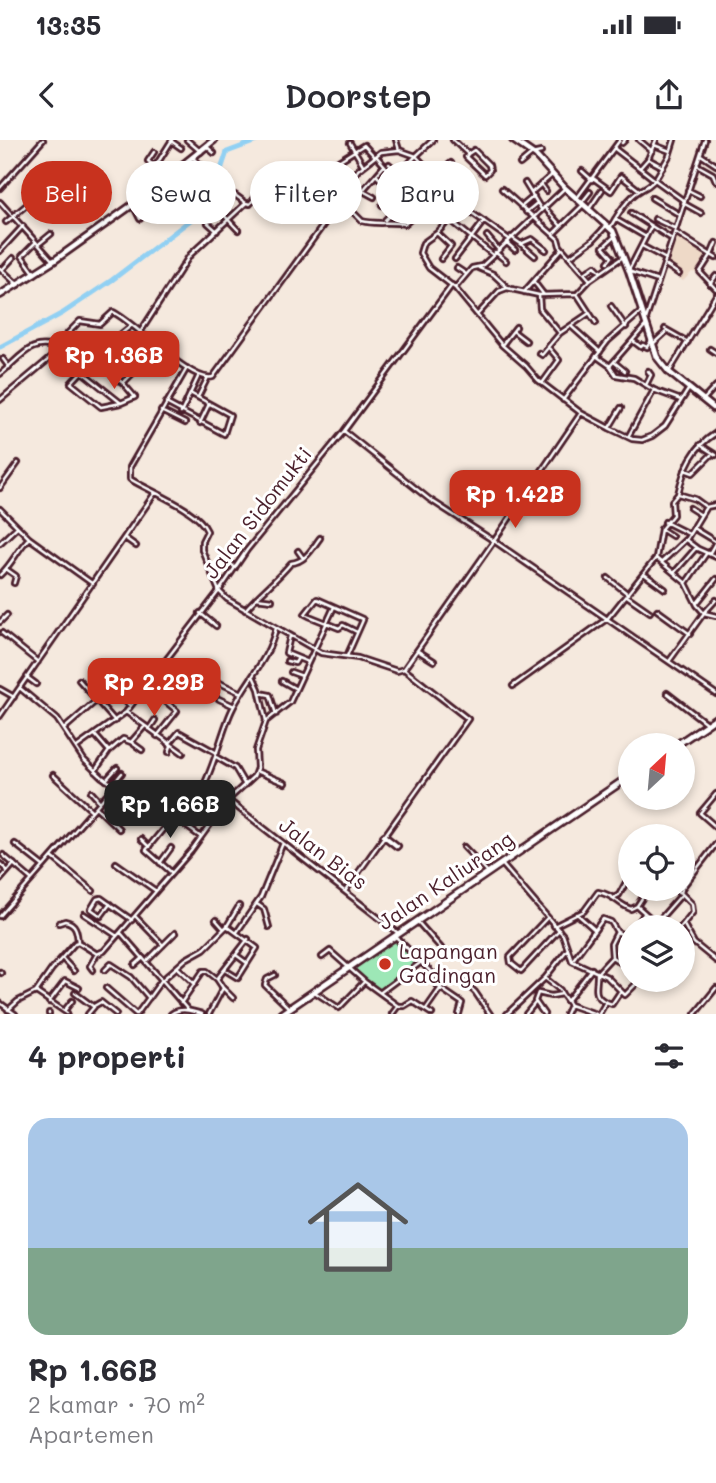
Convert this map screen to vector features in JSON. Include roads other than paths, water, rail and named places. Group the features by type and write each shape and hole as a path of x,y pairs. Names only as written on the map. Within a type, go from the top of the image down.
{"main road":[{"path":"189,161 214,140"},
{"path":"513,140 533,155 616,236 659,361 716,410"},
{"path":"0,294 19,285 126,209"},
{"path":"694,733 716,719"},
{"name":"Jalan Kaliurang","path":"286,1012 349,966 618,784"}],"street":[{"path":"0,188 43,140"},
{"path":"159,161 172,140 181,148"},
{"path":"187,140 201,152"},
{"path":"396,140 399,150"},
{"path":"411,161 433,140"},
{"path":"453,140 484,175 489,171 489,164 474,150 468,154"},
{"path":"639,140 652,151"},
{"path":"640,168 649,159 656,140"},
{"path":"571,256 608,226 639,190 646,189 655,180 674,140"},
{"path":"610,366 645,324 705,140"},
{"path":"581,202 593,179 622,141"},
{"path":"349,143 363,165 375,155 399,150 416,156 420,161"},
{"path":"340,161 366,145 380,161"},
{"path":"654,145 670,151"},
{"path":"206,146 214,153"},
{"path":"615,149 701,213"},
{"path":"148,161 154,152"},
{"path":"520,164 541,152"},
{"path":"701,155 716,165"},
{"path":"193,158 196,161"},
{"path":"649,159 663,167"},
{"path":"697,165 713,174 716,181"},
{"path":"582,171 611,191 621,176 639,190"},
{"path":"521,207 552,174"},
{"path":"374,197 363,190 376,175"},
{"path":"526,183 538,203 560,225"},
{"path":"541,184 547,191"},
{"path":"479,268 565,188"},
{"path":"502,189 558,239 562,248 590,280"},
{"path":"589,209 602,190"},
{"path":"688,190 700,196"},
{"path":"552,234 590,192"},
{"path":"236,196 250,204"},
{"path":"652,198 680,215"},
{"path":"236,213 246,203"},
{"path":"526,212 538,203"},
{"path":"1,205 53,261"},
{"path":"535,256 462,206 437,233 423,243 420,253 429,268 454,287 502,345 542,383 581,413 628,438 642,440 659,432 690,387"},
{"path":"6,222 21,211"},
{"path":"631,213 672,239"},
{"path":"615,219 646,237"},
{"path":"655,219 716,258"},
{"path":"455,259 484,221"},
{"path":"209,224 217,231"},
{"path":"130,348 190,255 225,224"},
{"path":"233,224 238,230"},
{"path":"198,397 207,379 215,374 324,224"},
{"path":"455,224 506,261"},
{"path":"0,251 23,226"},
{"path":"651,227 630,271 658,281"},
{"path":"437,233 451,246 441,259"},
{"path":"35,274 22,256 51,234"},
{"path":"487,236 495,252"},
{"path":"608,262 612,257 603,247 616,236"},
{"path":"509,239 515,250"},
{"path":"521,244 532,239 546,250"},
{"path":"716,243 700,272 716,289"},
{"path":"642,246 666,258"},
{"path":"524,292 562,248"},
{"path":"478,314 499,291 507,288 541,295 577,294 590,280 623,257"},
{"path":"13,258 1,269 19,285"},
{"path":"664,264 678,274"},
{"path":"584,273 595,265 601,272"},
{"path":"457,268 466,274 472,268 494,273 507,288"},
{"name":"Jalan Sidomukti","path":"77,747 126,712 219,591 247,550 466,274"},
{"path":"710,284 716,276"},
{"path":"534,282 541,295"},
{"path":"577,294 596,323"},
{"path":"541,295 537,299 540,309 560,333"},
{"path":"669,372 716,295"},
{"path":"611,306 626,327"},
{"path":"0,400 59,349 71,330 84,320 100,324 115,312 187,368 207,379"},
{"path":"563,400 608,341 641,312"},
{"path":"539,353 542,355 560,333 589,314"},
{"path":"92,359 136,397 99,407 71,383 92,359 132,325"},
{"path":"571,326 600,352"},
{"path":"502,345 514,329 526,341"},
{"path":"632,341 641,347 647,347 667,330 688,342"},
{"path":"117,337 147,363 123,383"},
{"path":"0,374 34,345 59,349"},
{"path":"104,348 135,371"},
{"path":"542,383 559,360 547,349"},
{"path":"710,349 716,353"},
{"path":"596,356 610,366 616,375 634,378 654,390 681,400"},
{"path":"3,359 9,367"},
{"path":"614,362 625,371"},
{"path":"187,368 130,467 130,479 189,512 206,527 202,550 219,591 245,610 314,650 347,656 397,671 404,669 418,651 581,413"},
{"path":"80,371 121,403"},
{"path":"646,385 651,375 648,371"},
{"path":"181,412 199,375"},
{"path":"704,399 716,386"},
{"path":"628,438 654,390"},
{"path":"166,403 221,434 224,433 230,415 190,393"},
{"path":"200,423 209,404"},
{"path":"609,428 621,408"},
{"path":"161,411 185,424"},
{"path":"344,430 429,499 608,618 716,694"},
{"path":"513,686 608,618 644,574 656,558 661,529 674,515 672,501 678,494 692,453 716,433"},
{"path":"685,470 694,473 713,455 700,445"},
{"path":"0,488 19,463"},
{"path":"0,716 155,494"},
{"path":"678,494 695,499 706,507"},
{"path":"662,562 685,540 706,507 716,505"},
{"path":"690,508 701,515"},
{"path":"0,509 29,538 93,584"},
{"path":"665,522 689,534"},
{"path":"0,543 17,527"},
{"path":"686,583 716,541 693,528"},
{"path":"661,529 673,536"},
{"path":"0,575 29,538"},
{"path":"125,538 136,546"},
{"path":"245,610 292,563 296,563 316,546 320,538"},
{"path":"685,540 716,557"},
{"path":"674,573 696,548"},
{"path":"298,551 303,558"},
{"path":"223,555 235,569"},
{"path":"656,558 686,583 704,613 716,616"},
{"path":"6,569 16,576 14,583"},
{"path":"644,574 666,589"},
{"path":"608,578 650,612"},
{"path":"697,603 716,580"},
{"path":"256,598 272,600"},
{"path":"347,656 357,632 362,619 316,599 305,613 339,628 343,625 357,632"},
{"path":"669,662 716,600"},
{"path":"266,721 290,702 334,607"},
{"path":"657,610 690,634"},
{"path":"200,613 216,626"},
{"path":"0,622 7,615"},
{"path":"172,873 146,852 173,817 185,812 204,784 234,706 269,650 276,628"},
{"path":"2,633 38,662"},
{"path":"290,636 286,653 309,662"},
{"path":"418,651 434,661"},
{"path":"287,661 294,663 298,657"},
{"path":"91,667 130,705"},
{"path":"99,675 106,668"},
{"path":"346,890 468,719 404,669"},
{"path":"291,672 302,676"},
{"path":"93,970 90,965 97,954 104,951 157,892 227,802 256,771 256,750 266,721 253,676"},
{"path":"28,678 36,684"},
{"path":"79,680 115,721"},
{"path":"282,681 296,688"},
{"path":"220,683 241,693"},
{"path":"65,728 111,686"},
{"path":"143,688 177,711 157,736"},
{"path":"0,689 15,697"},
{"path":"21,689 65,728 95,771 113,785 131,794 144,796 201,838"},
{"path":"260,693 270,695 276,714"},
{"path":"667,693 708,724"},
{"path":"219,699 234,706"},
{"path":"0,703 7,707"},
{"path":"126,712 183,753"},
{"path":"131,742 155,720"},
{"path":"169,752 170,745 179,732 232,766 245,785"},
{"path":"95,734 109,751"},
{"path":"95,771 109,751 124,738 142,750"},
{"path":"106,780 117,768"},
{"path":"256,771 285,783"},
{"path":"0,916 96,807 122,773"},
{"path":"53,775 92,811"},
{"name":"Jalan Bias","path":"204,784 346,890 396,934 435,976"},
{"path":"91,792 100,802"},
{"path":"185,792 194,800"},
{"path":"716,794 700,813 716,827"},
{"path":"96,807 119,829"},
{"path":"384,836 398,846"},
{"path":"141,839 149,847"},
{"path":"237,932 257,904 283,843"},
{"path":"15,844 43,866"},
{"path":"695,873 716,844"},
{"path":"464,847 488,872"},
{"path":"160,863 171,848"},
{"path":"4,855 32,879"},
{"path":"51,857 93,891"},
{"path":"116,863 157,892"},
{"path":"501,863 559,930 572,961 596,971 618,990"},
{"path":"0,864 8,871"},
{"path":"0,880 14,864"},
{"path":"554,926 584,911 598,892 615,897 631,909 640,901"},
{"path":"110,904 101,916 91,909 99,898 110,904 132,920"},
{"path":"662,915 674,901"},
{"path":"257,904 264,909 269,927"},
{"path":"106,988 136,1014 161,981 186,958 204,949 226,927 239,906"},
{"path":"636,906 644,914"},
{"path":"84,914 117,936"},
{"path":"577,914 595,930"},
{"path":"135,916 163,945"},
{"path":"547,918 510,957 517,970 523,970 559,930"},
{"path":"572,961 603,919 611,922 617,932 611,944 612,957"},
{"path":"216,920 257,947 237,979 225,970"},
{"path":"416,921 441,948"},
{"path":"59,923 72,923 78,942"},
{"path":"121,933 181,1003 188,1010 202,1014"},
{"path":"135,965 146,959 175,933"},
{"path":"217,979 248,939"},
{"path":"78,942 97,954"},
{"path":"0,1003 10,1012 19,1000 36,992 61,958 78,942"},
{"path":"695,944 716,961"},
{"path":"233,948 247,963"},
{"path":"507,1014 545,978 567,950"},
{"path":"322,957 330,951 398,1006 412,1001 429,1012 440,989"},
{"path":"612,957 618,961"},
{"path":"567,1001 612,957"},
{"path":"61,958 75,971"},
{"path":"380,993 420,962"},
{"path":"105,970 111,964 131,977 149,998"},
{"path":"177,967 195,985"},
{"path":"181,1003 205,971 217,979 233,998"},
{"path":"596,971 596,993 606,1002 612,1004 620,992 629,992"},
{"path":"438,972 432,980 440,989 462,1003 459,1014"},
{"path":"275,975 270,977 265,985 286,1012"},
{"path":"458,977 475,992 490,1014"},
{"path":"545,978 560,990 570,1005 594,1013 606,1002"},
{"path":"50,1002 65,981 79,988"},
{"path":"313,991 337,1008 365,982"},
{"path":"209,1014 223,988"},
{"path":"695,1014 716,988"},
{"path":"36,992 63,1012 72,1001"},
{"path":"75,993 94,1007"},
{"path":"544,1014 536,1002 538,993 551,996 562,994"},
{"path":"88,1014 101,1002 116,1014"},
{"path":"526,1014 536,1002"},
{"path":"566,1014 570,1005"},
{"path":"392,1014 398,1006"},
{"path":"172,1014 188,1010"}],"waterway":[{"path":"0,347 63,313 112,280 197,215 216,184 227,152 259,140"}],"place":[{"name":"Lapangan Gadingan","path":"385,964"}]}
